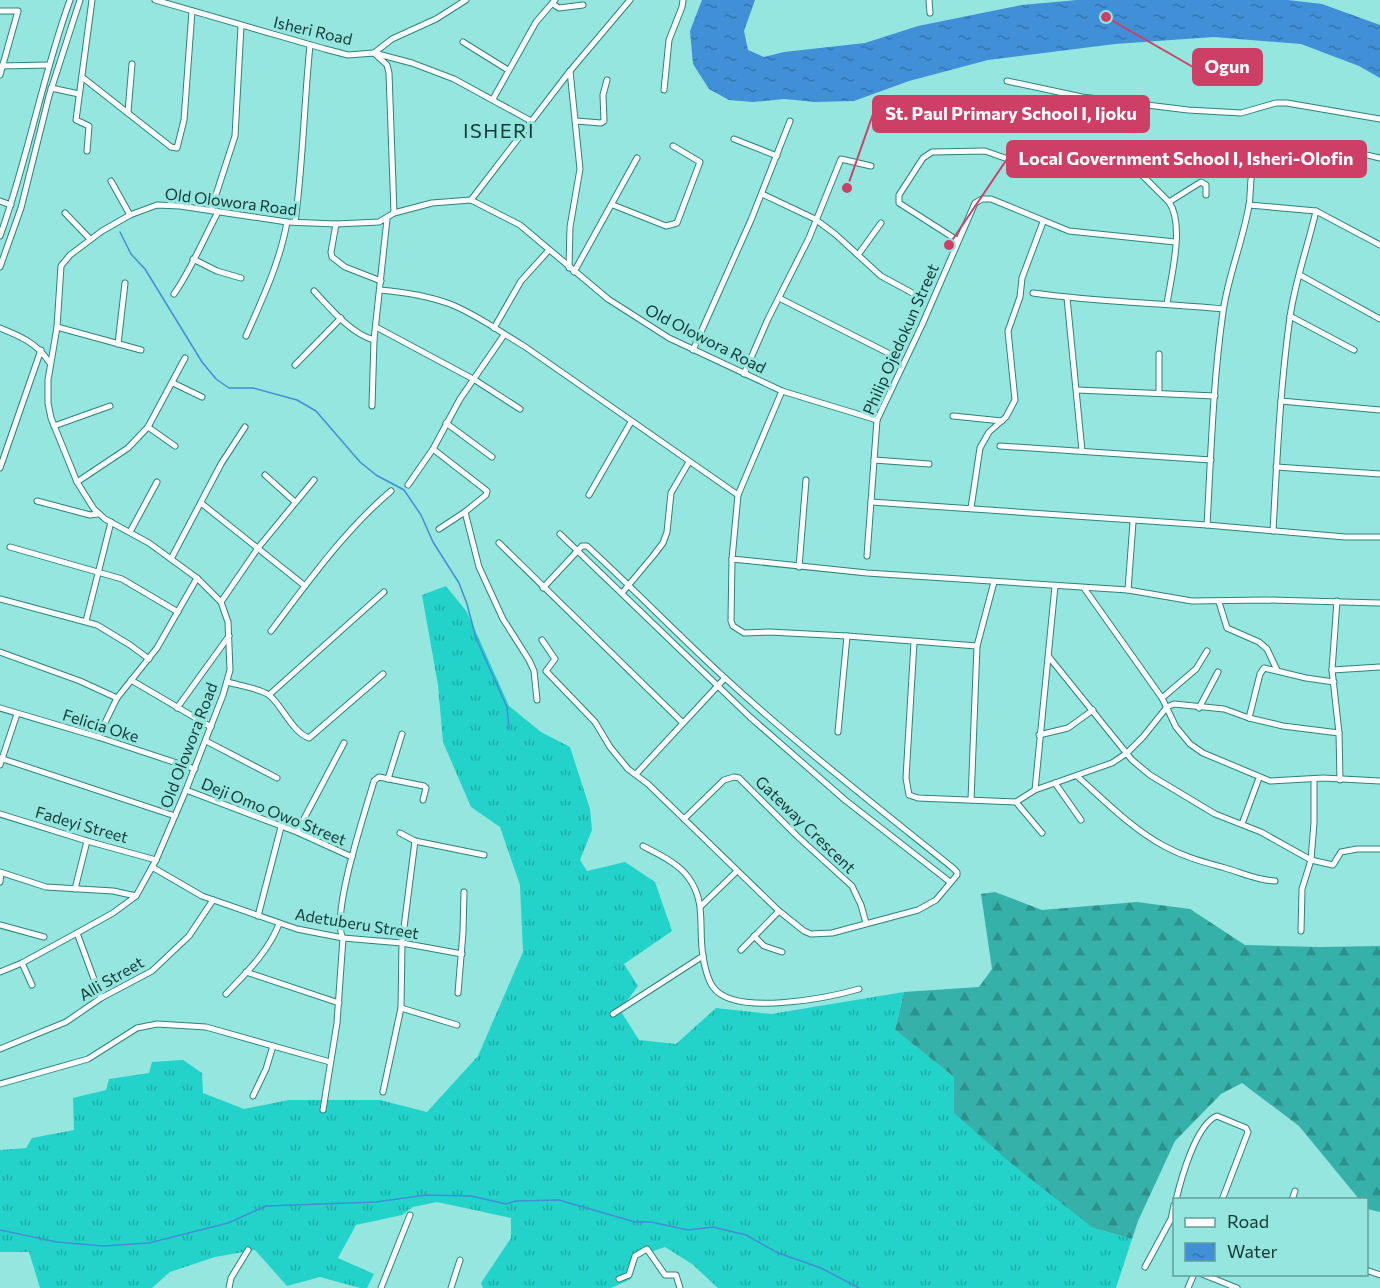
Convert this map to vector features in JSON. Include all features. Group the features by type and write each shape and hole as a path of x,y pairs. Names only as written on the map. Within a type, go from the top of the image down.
{"street":[{"path":"0,236 70,0"},
{"path":"0,267 27,188 51,88 80,0"},
{"path":"87,151 89,126 76,120 92,0"},
{"name":"Isheri Road","path":"155,0 310,45 348,54 374,53 387,65 389,73 394,213"},
{"path":"374,53 392,39 436,19 466,0"},
{"path":"372,406 374,340 387,219 394,213 432,203 471,200 570,71 630,0"},
{"path":"664,90 669,40 683,0"},
{"path":"929,0 930,13"},
{"path":"493,99 536,22 554,2 559,8 583,5"},
{"path":"0,11 18,11 0,75"},
{"path":"82,77 171,147 177,147 184,120 192,11"},
{"path":"65,14 89,20"},
{"path":"212,210 235,136 241,26"},
{"path":"463,42 508,70"},
{"path":"295,222 301,181 303,119 310,45"},
{"path":"374,53 412,63 446,76 531,121"},
{"path":"128,112 132,64"},
{"path":"1,66 49,65"},
{"path":"570,71 580,169 570,227 572,270"},
{"path":"576,121 601,123 604,121 603,95 607,80"},
{"path":"1007,81 1082,97 1188,110 1241,113 1276,103 1287,103 1380,119"},
{"path":"51,88 79,93"},
{"path":"693,350 762,194 790,121"},
{"path":"734,139 777,156"},
{"path":"613,205 666,226 677,223 700,162 673,146"},
{"path":"957,240 899,203 899,195 923,158 932,152 985,151 1022,164 1051,167 1113,146 1169,201 1176,218 1176,243 1167,304"},
{"path":"1208,525 1215,396 1223,309 1249,206 1256,157 1262,150 1281,147 1311,147 1350,151 1380,158"},
{"path":"572,270 613,205 637,158"},
{"path":"744,374 809,238 841,159 871,166"},
{"path":"111,181 130,215"},
{"path":"1169,201 1201,182 1206,185 1206,195"},
{"path":"17,185 27,188"},
{"path":"762,194 815,219 881,276 918,296"},
{"name":"Philip Ojedokun Street","path":"867,556 877,420 922,325 975,203 982,199 991,200 1043,222 1082,233 1176,243"},
{"name":"Old Olowora Road","path":"471,200 520,225 572,270 648,326 693,350 782,391 877,420"},
{"path":"0,201 11,205"},
{"name":"Old Olowora Road","path":"0,972 22,963 77,933 136,897 156,860 195,769 227,682 231,661 226,612 221,602 197,578 130,532 98,514 77,482 54,426 48,403 49,362 57,327 61,266 90,239 130,215 157,205 166,204 212,210 287,222 336,224 379,222 387,219"},
{"path":"1249,206 1316,211 1380,244"},
{"path":"1273,531 1281,401 1290,316 1316,211"},
{"path":"174,294 184,280 219,212"},
{"path":"65,213 90,239"},
{"path":"246,336 284,241 287,222"},
{"path":"971,508 980,448 989,432 1002,421 1015,400 1008,331 1020,297 1022,278 1043,222"},
{"path":"858,255 881,223"},
{"path":"336,224 332,257 345,267 381,281"},
{"path":"494,328 521,281 549,250"},
{"path":"193,259 217,271 241,278"},
{"path":"1300,275 1380,320"},
{"path":"118,344 125,283"},
{"path":"380,290 408,293 449,303 494,328 524,346 630,422 738,495"},
{"path":"314,291 365,338 374,340"},
{"path":"1033,293 1067,298 1223,309"},
{"path":"779,298 892,355"},
{"path":"1067,298 1082,451"},
{"path":"1290,316 1354,350"},
{"path":"295,365 341,318"},
{"path":"0,327 41,350 49,362"},
{"path":"57,327 141,350"},
{"path":"376,327 475,380 520,410"},
{"path":"408,485 433,449 460,399 504,335"},
{"path":"0,468 41,350"},
{"path":"1159,354 1159,393"},
{"path":"77,482 128,448 148,427 185,358"},
{"path":"173,383 202,397"},
{"path":"1077,390 1215,396"},
{"path":"782,391 738,495 732,559 731,621 738,631 847,636 977,646"},
{"path":"1281,401 1380,410"},
{"path":"54,426 110,406"},
{"path":"953,416 1002,421"},
{"path":"589,495 630,422"},
{"path":"446,423 492,457"},
{"path":"148,427 175,446"},
{"path":"171,560 221,464 245,427"},
{"path":"1000,446 1211,460"},
{"path":"433,449 486,489 486,495 439,529"},
{"path":"874,460 928,464"},
{"path":"622,593 663,543 667,532 671,493 688,462"},
{"path":"1276,466 1380,474"},
{"path":"265,475 295,502"},
{"path":"221,602 258,548 314,480"},
{"path":"799,567 806,480"},
{"path":"130,532 157,482"},
{"path":"271,631 304,586 364,515 391,491"},
{"path":"37,501 98,514"},
{"path":"871,502 1133,522 1208,525 1345,537 1380,537"},
{"path":"201,503 304,586"},
{"path":"465,512 478,567 503,619 534,671 537,700"},
{"path":"86,621 111,522"},
{"path":"1128,590 1133,522"},
{"path":"560,534 750,717 845,800 950,882"},
{"path":"499,543 683,723"},
{"path":"542,640 555,659 546,671 595,722 620,760 779,911 804,931 812,934 832,933 918,910 930,905 955,879 957,872 725,678 629,584 586,546 582,546 543,588"},
{"path":"10,547 122,579 136,585 178,612"},
{"path":"732,559 799,567 1128,590 1192,601 1380,603"},
{"path":"98,737 117,698 149,659 197,578"},
{"path":"971,800 977,646 994,582"},
{"path":"1035,790 1050,657 1055,586"},
{"path":"1084,588 1162,698 1176,727 1190,744 1203,753 1258,778 1275,782 1314,779 1380,781"},
{"path":"269,695 384,592"},
{"path":"0,599 86,621 108,631 149,659"},
{"path":"1337,601 1332,670 1339,733 1340,780"},
{"path":"1219,602 1227,628 1259,642 1267,650 1277,670"},
{"path":"177,708 229,636"},
{"path":"838,732 847,636"},
{"path":"914,642 906,790 909,795 918,798 1016,802 1035,790 1103,767 1127,753 1167,707 1180,704 1224,710 1283,726 1339,733"},
{"path":"1162,698 1196,669 1207,651"},
{"path":"0,652 80,681 117,698"},
{"path":"1050,657 1139,767 1159,782 1215,814 1242,824 1311,860 1333,865 1341,852 1380,849"},
{"path":"1332,670 1380,667"},
{"path":"1249,718 1262,669 1334,682"},
{"path":"1199,708 1218,672"},
{"path":"227,682 269,695 290,721 305,737 309,738 383,674"},
{"path":"636,774 725,678"},
{"path":"131,680 211,727"},
{"name":"Felicia Oke","path":"0,708 195,769"},
{"path":"1040,735 1068,728 1093,710"},
{"path":"17,714 1,760 175,816"},
{"path":"388,779 402,734"},
{"path":"206,741 277,778"},
{"path":"297,832 344,743"},
{"path":"1077,776 1112,808 1163,846 1205,864 1225,868 1257,880 1275,881"},
{"path":"323,1110 339,1003 343,938 340,923 352,857 375,779 379,777 424,786 426,788 423,800"},
{"name":"Gateway Crescent","path":"684,819 724,780 740,778 852,886 866,923"},
{"path":"1242,824 1258,778"},
{"path":"1301,931 1302,889 1311,860 1314,779"},
{"path":"1055,783 1081,820"},
{"path":"845,800 855,789"},
{"name":"Deji Omo Owo Street","path":"186,790 297,832 352,857"},
{"path":"1016,802 1042,833"},
{"name":"Fadeyi Street","path":"0,814 156,860"},
{"path":"258,916 281,827"},
{"path":"400,833 415,841 484,855"},
{"path":"75,889 87,841"},
{"path":"383,1092 401,1008 402,943 415,841"},
{"path":"643,846 682,869 689,878 701,906 703,956 712,985 720,992 740,1002 758,1004 784,1002 859,989"},
{"name":"Adetuberu Street","path":"152,867 213,900 279,924 343,938 402,943 462,954"},
{"path":"701,906 737,871"},
{"path":"0,882 1,872 46,887 113,891 136,897"},
{"path":"458,993 464,892"},
{"name":"Alli Street","path":"0,1049 66,1022 100,998 152,971 198,924 213,900"},
{"path":"741,950 779,911"},
{"path":"226,994 266,950 279,924"},
{"path":"0,925 44,937"},
{"path":"77,933 100,998"},
{"path":"754,936 764,946 782,952"},
{"path":"613,1014 703,956"},
{"path":"22,963 32,985"},
{"path":"246,972 339,1003"},
{"path":"401,1008 457,1025"},
{"path":"0,1084 88,1059 137,1028 158,1024 206,1027 330,1062"},
{"path":"253,1096 266,1069 273,1046"},
{"path":"1177,1198 1191,1151 1205,1128 1217,1116 1246,1128 1248,1132 1223,1198"},
{"path":"1293,1198 1295,1191"},
{"path":"1145,1267 1171,1219 1173,1210"},
{"path":"381,1288 410,1215"},
{"path":"229,1288 231,1278 248,1250"},
{"path":"619,1279 629,1275 635,1256 647,1250 665,1275 676,1275 680,1288"},
{"path":"451,1288 460,1260"},
{"path":"1205,1276 1237,1288"}],"green space":[{"path":"446,586 467,612 509,706 541,732 570,747 590,809 592,830 580,860 587,871 625,862 655,882 672,931 624,964 638,986 620,1010 639,1040 676,1044 716,1008 771,1014 904,992 895,1030 954,1077 1093,1228 1132,1239 1116,1288 718,1288 692,1264 665,1247 631,1259 631,1279 611,1288 483,1288 481,1283 511,1238 511,1218 437,1202 413,1207 402,1215 356,1225 338,1258 374,1274 367,1288 320,1277 287,1286 255,1250 215,1257 170,1272 152,1288 40,1288 29,1252 0,1252 0,1150 26,1148 32,1138 74,1130 73,1098 106,1090 109,1079 149,1073 152,1062 183,1060 202,1073 203,1093 244,1109 289,1100 380,1100 427,1112 478,1056 523,952 520,885 500,827 471,807 443,742 438,685 422,595"},
{"path":"995,892 1042,910 1137,902 1190,909 1245,945 1380,946 1380,1212 1368,1209 1368,1198 1358,1198 1299,1126 1242,1083 1221,1094 1175,1141 1132,1239 1093,1228 1012,1164 954,1113 954,1077 895,1030 904,992 979,987 992,969 981,894"}],"water":[{"path":"702,0 755,0 744,31 748,50 764,57 784,52 865,43 918,26 1022,5 1077,0 1288,0 1322,4 1380,25 1380,78 1359,66 1301,44 1214,37 1115,44 988,60 909,81 854,101 816,102 784,99 753,102 729,100 709,89 693,64 690,31"}],"waterway":[{"path":"120,232 131,254 145,269 202,362 216,379 229,388 253,388 297,400 316,411 360,462 376,475 404,490 421,515 433,542 459,583 476,638 507,707 509,728"},
{"path":"0,1230 57,1242 103,1246 149,1243 228,1223 266,1206 376,1202 426,1195 471,1196 506,1204 516,1201 559,1200 635,1222 651,1222 688,1230 713,1227 746,1235 778,1253 821,1268 859,1288"}],"place":[{"name":"Ogun","path":"1106,17"},
{"name":"St. Paul Primary School I, Ijoku","path":"847,188"},
{"name":"Local Government School I, Isheri-Olofin","path":"949,245"}],"district":[{"name":"ISHERI","path":"499,130"}]}
